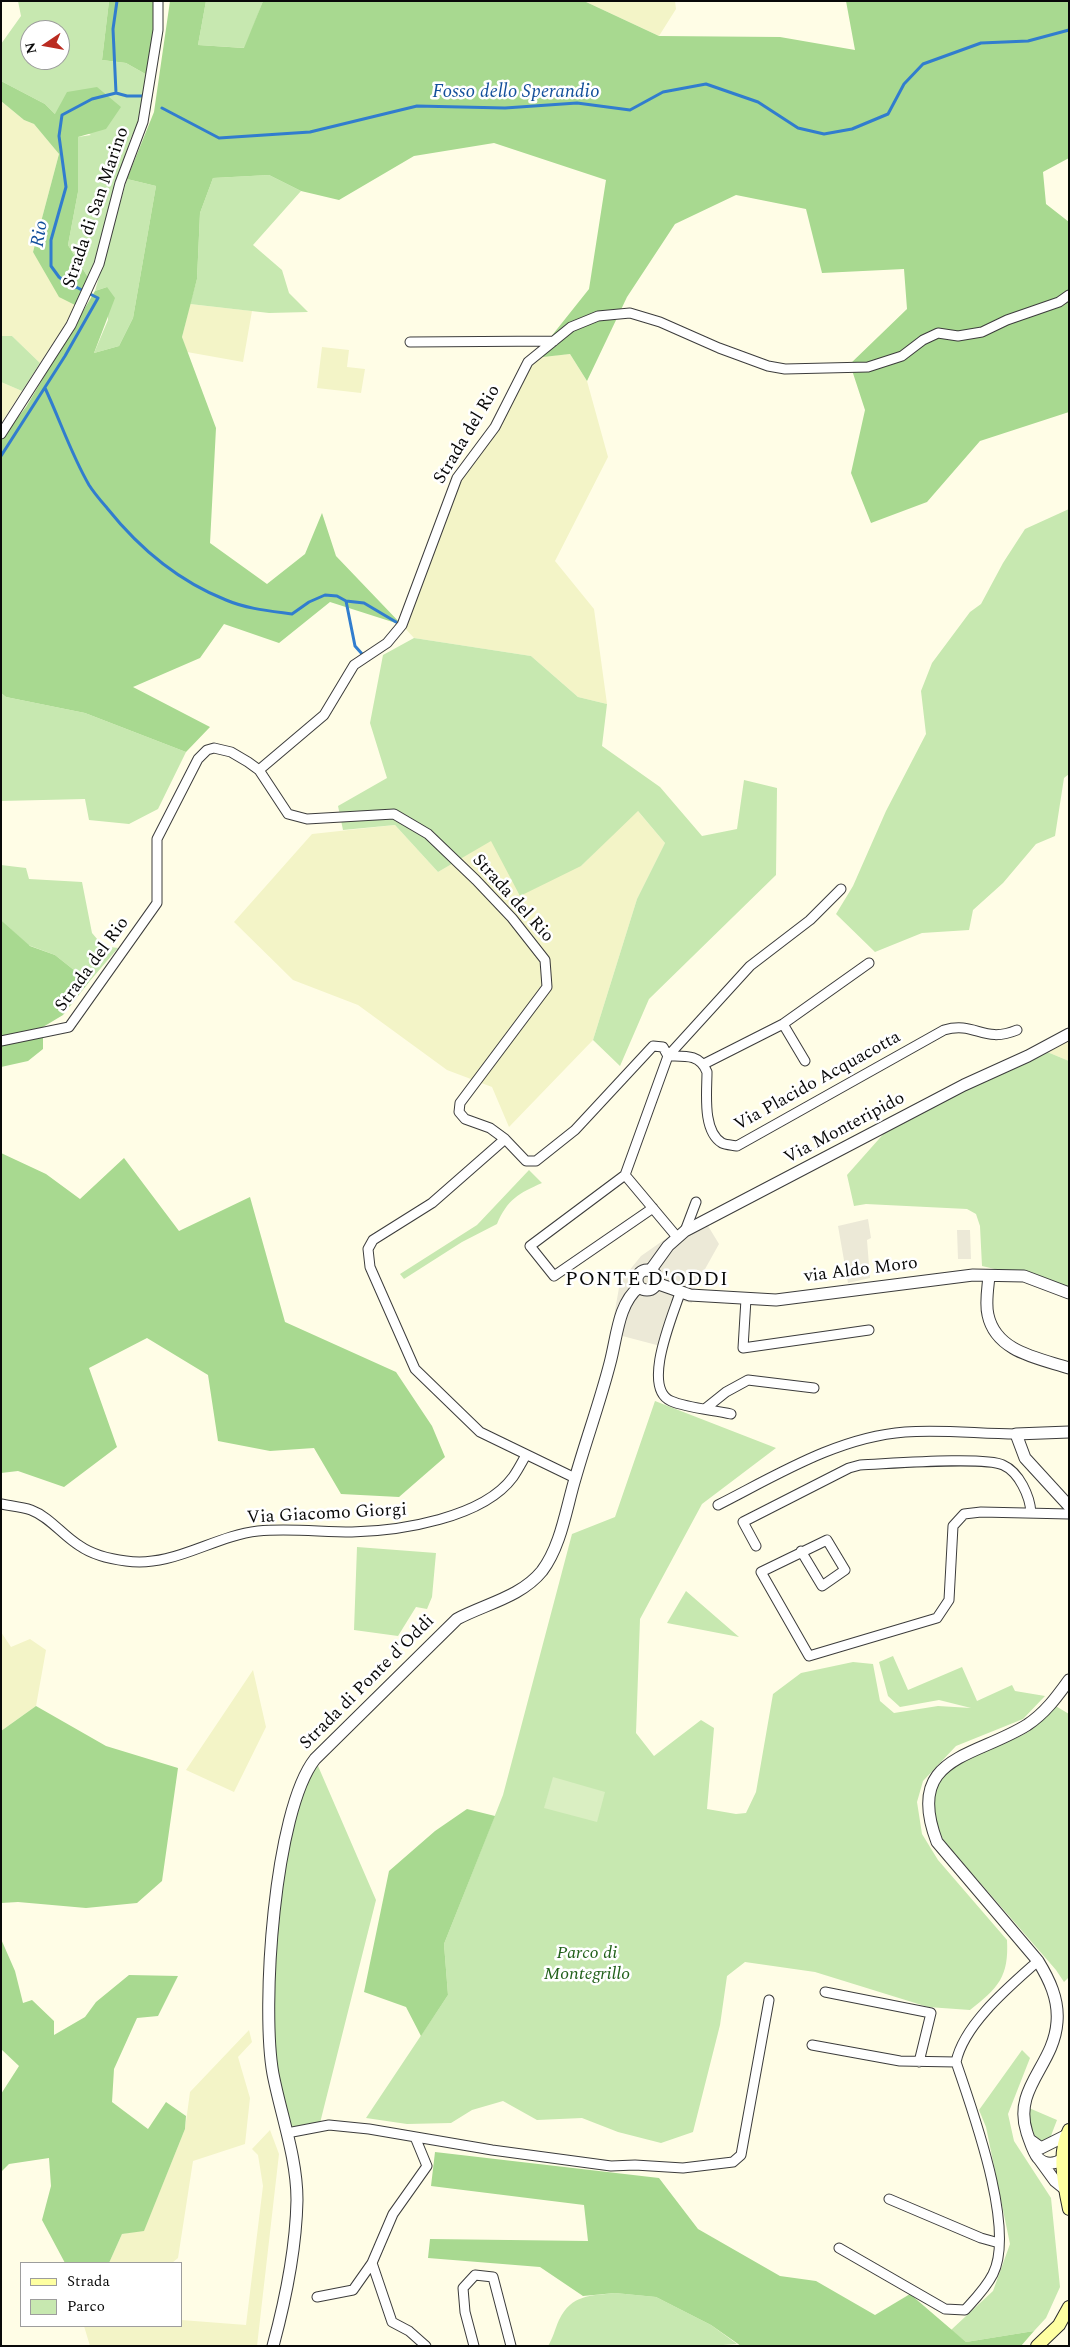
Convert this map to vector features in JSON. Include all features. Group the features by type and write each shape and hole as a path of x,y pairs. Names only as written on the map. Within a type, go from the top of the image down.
{"main road":[{"path":"1067,2133 1063,2159 1065,2189 1069,2209"},
{"path":"1038,2346 1058,2325 1069,2307"}],"street":[{"name":"Strada di San Marino","path":"1,434 71,325 99,264 120,183 143,122 158,30 158,1"},
{"name":"Strada del Rio","path":"259,770 324,715 354,666 387,643 402,625 457,478 495,427 528,362 571,327 598,316 630,313 660,322 719,348 768,366 785,369 868,366 902,356 923,340 938,333 958,336 982,332 1007,320 1060,302 1069,296"},
{"path":"410,342 554,341"},
{"name":"Strada del Rio","path":"1,1041 69,1026 114,966 157,903 157,840 177,797 202,754 214,748 231,752 259,770 288,814 307,819 394,814 428,834 506,911 545,960 547,987 460,1103 459,1112 465,1119 490,1128 506,1140"},
{"path":"653,1208 554,1276 530,1246 625,1175 667,1060 750,966 810,920 841,889"},
{"path":"667,1060 698,1058 704,1064 783,1024 869,963"},
{"path":"783,1024 805,1061"},
{"name":"Via Placido Acquacotta","path":"704,1064 707,1072 710,1126 715,1136 723,1144 737,1146 944,1030 958,1026 990,1036 1007,1034 1017,1030"},
{"name":"Via Monteripido","path":"650,1271 654,1262 681,1234 964,1085 1028,1056 1069,1034"},
{"path":"575,1478 480,1432 415,1369 370,1267 368,1248 373,1240 432,1203 506,1140 526,1161 536,1161 575,1130 653,1046 663,1047 667,1060"},
{"path":"625,1175 653,1208 681,1234 696,1202"},
{"path":"639,1287 647,1290 656,1283 655,1276 650,1271"},
{"name":"Strada di Ponte d'Oddi","path":"273,2346 288,2290 297,2201 286,2133 273,2073 269,2040 271,1954 276,1898 285,1841 304,1776 315,1759 457,1620 476,1609 506,1598 529,1584 542,1570 559,1535 605,1381 623,1306 630,1294 639,1287 636,1280 639,1273 650,1271"},
{"name":"via Aldo Moro","path":"656,1283 680,1293 702,1297 776,1300 973,1275 1024,1276 1069,1293"},
{"path":"989,1276 988,1314 994,1330 1005,1343 1018,1352 1069,1368"},
{"path":"680,1293 659,1362 659,1386 670,1401 731,1414"},
{"path":"746,1298 743,1348 869,1330"},
{"path":"706,1408 726,1392 748,1380 814,1388"},
{"path":"718,1505 811,1458 851,1443 905,1432 1016,1434 1069,1432"},
{"path":"1016,1434 1025,1458 1069,1506"},
{"name":"Via Giacomo Giorgi","path":"1,1504 31,1510 45,1518 80,1546 104,1557 128,1562 149,1561 176,1556 258,1532 353,1532 402,1528 423,1524 463,1511 489,1498 512,1479 526,1455"},
{"path":"756,1546 743,1522 849,1468 860,1465 981,1461 1002,1464 1010,1469 1022,1486 1030,1503 1031,1513"},
{"path":"801,1551 822,1586 844,1570 827,1540 801,1551 762,1572 809,1656 938,1618 949,1600 953,1526 964,1514 981,1512 1069,1514"},
{"path":"1065,2189 1050,2176 1029,2138 1023,2119 1023,2102 1051,2050 1058,2019 1055,1994 1048,1977 1038,1961 937,1842 932,1828 929,1796 934,1781 943,1768 964,1753 1011,1733 1040,1715 1069,1680"},
{"path":"839,2248 945,2310 965,2310 982,2292 994,2272 999,2243 997,2197 956,2062 958,2050 971,2029 1038,1961"},
{"path":"825,1992 931,2013 919,2062"},
{"path":"286,2133 329,2125 611,2166 635,2165 682,2168 733,2162 741,2155 769,2000"},
{"path":"812,2045 900,2061 956,2062"},
{"path":"1039,2153 1067,2133"},
{"path":"317,2297 353,2290 372,2263 393,2214 427,2166 415,2137"},
{"path":"1039,2153 1063,2159"},
{"path":"889,2199 981,2238 999,2243"},
{"path":"372,2263 392,2322 409,2331 426,2346"},
{"path":"474,2346 465,2312 463,2288 475,2275 493,2277 511,2346"}],"green space":[{"path":"18,1 109,1 102,60 126,63 149,76 142,115 130,140 89,279 68,245 78,192 78,137 91,135 56,115 45,104 1,81 1,44 21,16"},
{"path":"109,1 156,1 149,76 126,63 102,60"},
{"path":"170,1 206,1 198,45 244,48 263,1 584,1 659,36 780,37 855,50 846,1 1069,1 1069,158 1043,172 1046,204 1069,222 1069,412 980,441 927,502 871,523 851,473 865,410 850,364 907,309 904,269 822,273 806,209 736,195 675,224 627,297 587,381 570,354 534,358 589,289 606,180 494,143 414,156 339,200 301,191 269,175 213,178 200,213 197,279 182,337 216,428 210,543 267,584 305,554 322,513 336,556 402,625 330,602 279,643 224,624 200,658 133,687 210,727 186,752 85,713 6,697 1,693 1,439 26,407 95,291 107,287 115,298 94,353 119,346 133,318 156,186 127,179 154,112"},
{"path":"206,1 263,1 245,48 198,45"},
{"path":"584,1 675,1 676,9 659,36"},
{"path":"1,81 45,104 55,114 67,92 97,87 121,107 106,129 78,137 78,192 68,245 89,279 77,306 59,297 33,252 59,154 34,124 24,120 1,101"},
{"path":"1,101 24,120 34,124 59,154 33,252 77,306 40,363 12,336 1,336"},
{"path":"269,175 301,191 253,245 282,270 289,293 308,312 269,313 190,304 197,279 200,213 213,178"},
{"path":"127,179 156,186 133,318 119,346 94,353 108,320 107,287 95,291"},
{"path":"190,304 252,311 243,362 187,352 182,337"},
{"path":"1,336 12,336 40,363 22,391 1,382"},
{"path":"322,347 349,350 347,367 365,369 361,393 317,388"},
{"path":"570,354 587,381 608,457 555,561 594,609 607,704 578,697 531,656 414,638 402,625 457,478 478,452 534,357"},
{"path":"1,382 22,391 1,423"},
{"path":"1069,509 1069,774 1064,778 1055,836 1036,844 1003,883 973,910 969,930 922,933 875,952 836,914 853,886 886,811 926,734 921,691 932,663 970,612 981,604 1003,563 1025,529"},
{"path":"414,638 531,656 578,697 607,704 602,746 660,787 702,836 737,829 744,780 777,788 776,875 649,999 620,1066 593,1040 637,899 665,843 638,811 581,866 520,896 491,841 438,872 395,825 343,830 338,806 387,778 370,723 383,655"},
{"path":"1,693 6,697 85,713 186,752 158,809 129,824 89,820 85,799 1,801"},
{"path":"637,810 665,843 637,899 593,1040 509,1127 492,1087 447,1070 358,1005 293,980 234,922 312,834 395,825 438,872 491,840 581,866"},
{"path":"1,865 26,868 29,879 82,882 92,933 103,946 118,948 89,982 55,955 28,945 1,920"},
{"path":"1,920 30,946 55,955 89,982 63,1015 43,1027 43,1049 28,1061 1,1067"},
{"path":"1069,1034 1069,1061 1040,1049"},
{"path":"1040,1049 1069,1061 1069,1293 1024,1276 982,1266 980,1226 976,1214 967,1209 866,1204 854,1206 847,1175 894,1122"},
{"path":"1,1153 46,1174 80,1199 124,1158 179,1231 250,1197 285,1322 396,1372 432,1426 445,1457 399,1497 341,1494 314,1448 270,1451 218,1441 208,1375 147,1338 89,1368 117,1447 64,1487 18,1471 1,1473"},
{"path":"529,1170 542,1183 515,1198 505,1209 497,1224 462,1242 404,1279 400,1274 477,1225"},
{"name":"Parco di Montegrillo","path":"655,1401 776,1448 702,1504 640,1619 636,1733 654,1756 701,1720 714,1728 707,1809 736,1814 746,1813 756,1792 773,1694 801,1673 853,1662 873,1664 880,1701 894,1713 938,1706 971,1708 939,1700 900,1707 888,1696 879,1662 893,1656 908,1690 962,1667 977,1701 1012,1685 1015,1691 1045,1696 1023,1719 956,1746 923,1781 917,1802 922,1834 938,1860 1007,1940 1004,1973 995,1988 970,2010 928,2007 815,1972 745,1962 727,1976 720,2025 693,2132 661,2143 618,2132 582,2118 537,2120 503,2101 472,2110 451,2123 407,2124 366,2118 448,1995 444,1944 503,1795 572,1534 615,1517"},
{"path":"357,1547 436,1553 432,1597 427,1609 416,1607 398,1636 354,1630"},
{"path":"686,1591 739,1637 667,1623"},
{"path":"1,1632 11,1647 30,1639 46,1650 36,1706 1,1731"},
{"path":"253,1670 266,1727 234,1792 186,1770"},
{"path":"1054,1705 1069,1714 1069,1977 1064,1982 1056,1970 943,1840 937,1824 935,1810 935,1797 938,1785 944,1774 953,1765 981,1750 1023,1735 1035,1727"},
{"path":"36,1706 106,1746 178,1768 162,1881 137,1903 86,1908 18,1902 1,1903 1,1731"},
{"path":"315,1759 376,1900 319,2127 287,2133 269,2040 285,1841"},
{"path":"553,1777 605,1792 597,1822 544,1808"},
{"path":"467,1809 495,1816 444,1944 448,1995 421,2036 406,2007 364,1992 389,1871 435,1831"},
{"path":"1,1939 15,1971 23,2003 32,2000 54,2021 54,2035 85,2017 96,2002 129,1975 178,1976 158,2016 137,2018 114,2069 112,2102 148,2129 166,2102 186,2116 185,2129 144,2231 122,2234 109,2262 64,2262 42,2220 51,2186 49,2158 9,2164 1,2172 1,2094 19,2066 1,2049"},
{"path":"249,2030 252,2042 238,2057 250,2098 245,2144 193,2161 178,2258 173,2262 109,2262 122,2234 144,2230 185,2129 190,2092"},
{"path":"1022,2050 1030,2058 1008,2114 1014,2141 1051,2198 1060,2287 1046,2318 1034,2331 966,2342 951,2330 993,2291 1010,2244 986,2127 979,2110"},
{"path":"1029,2108 1057,2120 1049,2141 1041,2142 1031,2131 1028,2118"},
{"path":"270,2130 279,2154 257,2346 90,2346 84,2327 182,2327 182,2320 246,2325 263,2186 258,2155 252,2149"},
{"path":"435,2152 659,2178 698,2229 780,2276 816,2281 875,2315 910,2294 966,2342 1034,2331 1021,2346 741,2346 711,2325 656,2297 615,2293 583,2296 540,2267 428,2258 430,2239 588,2241 584,2205 431,2186"},
{"path":"615,2293 656,2297 711,2325 737,2344 709,2346 548,2346 559,2320 570,2305 582,2298"}],"shaded area":[{"path":"868,1219 871,1238 867,1240 870,1278 848,1283 838,1226"},
{"path":"705,1221 719,1244 695,1287 692,1303 682,1301 668,1348 611,1333 620,1282 641,1256 681,1228"},
{"path":"957,1230 970,1230 971,1259 958,1259"}],"waterway":[{"name":"Rio","path":"1,456 65,356 98,298 76,287 73,288 59,277 51,266 51,240 66,187 59,136 62,115 92,99 116,93 113,29 117,1"},
{"name":"Fosso dello Sperandio","path":"162,108 219,138 310,132 417,106 505,108 577,103 630,110 663,92 706,84 758,102 798,128 824,134 852,129 888,114 904,84 923,64 981,43 1028,41 1069,30"},
{"name":"Fosso dello Sperandio","path":"116,93 127,96 143,96"},
{"path":"45,388 91,488 132,537 160,562 176,573 208,592 250,608 292,614 309,602 325,595 337,596 346,601 364,603 396,622"},
{"path":"346,601 355,646 363,655"}],"district":[{"name":"PONTE D'ODDI","path":"647,1281"}]}
